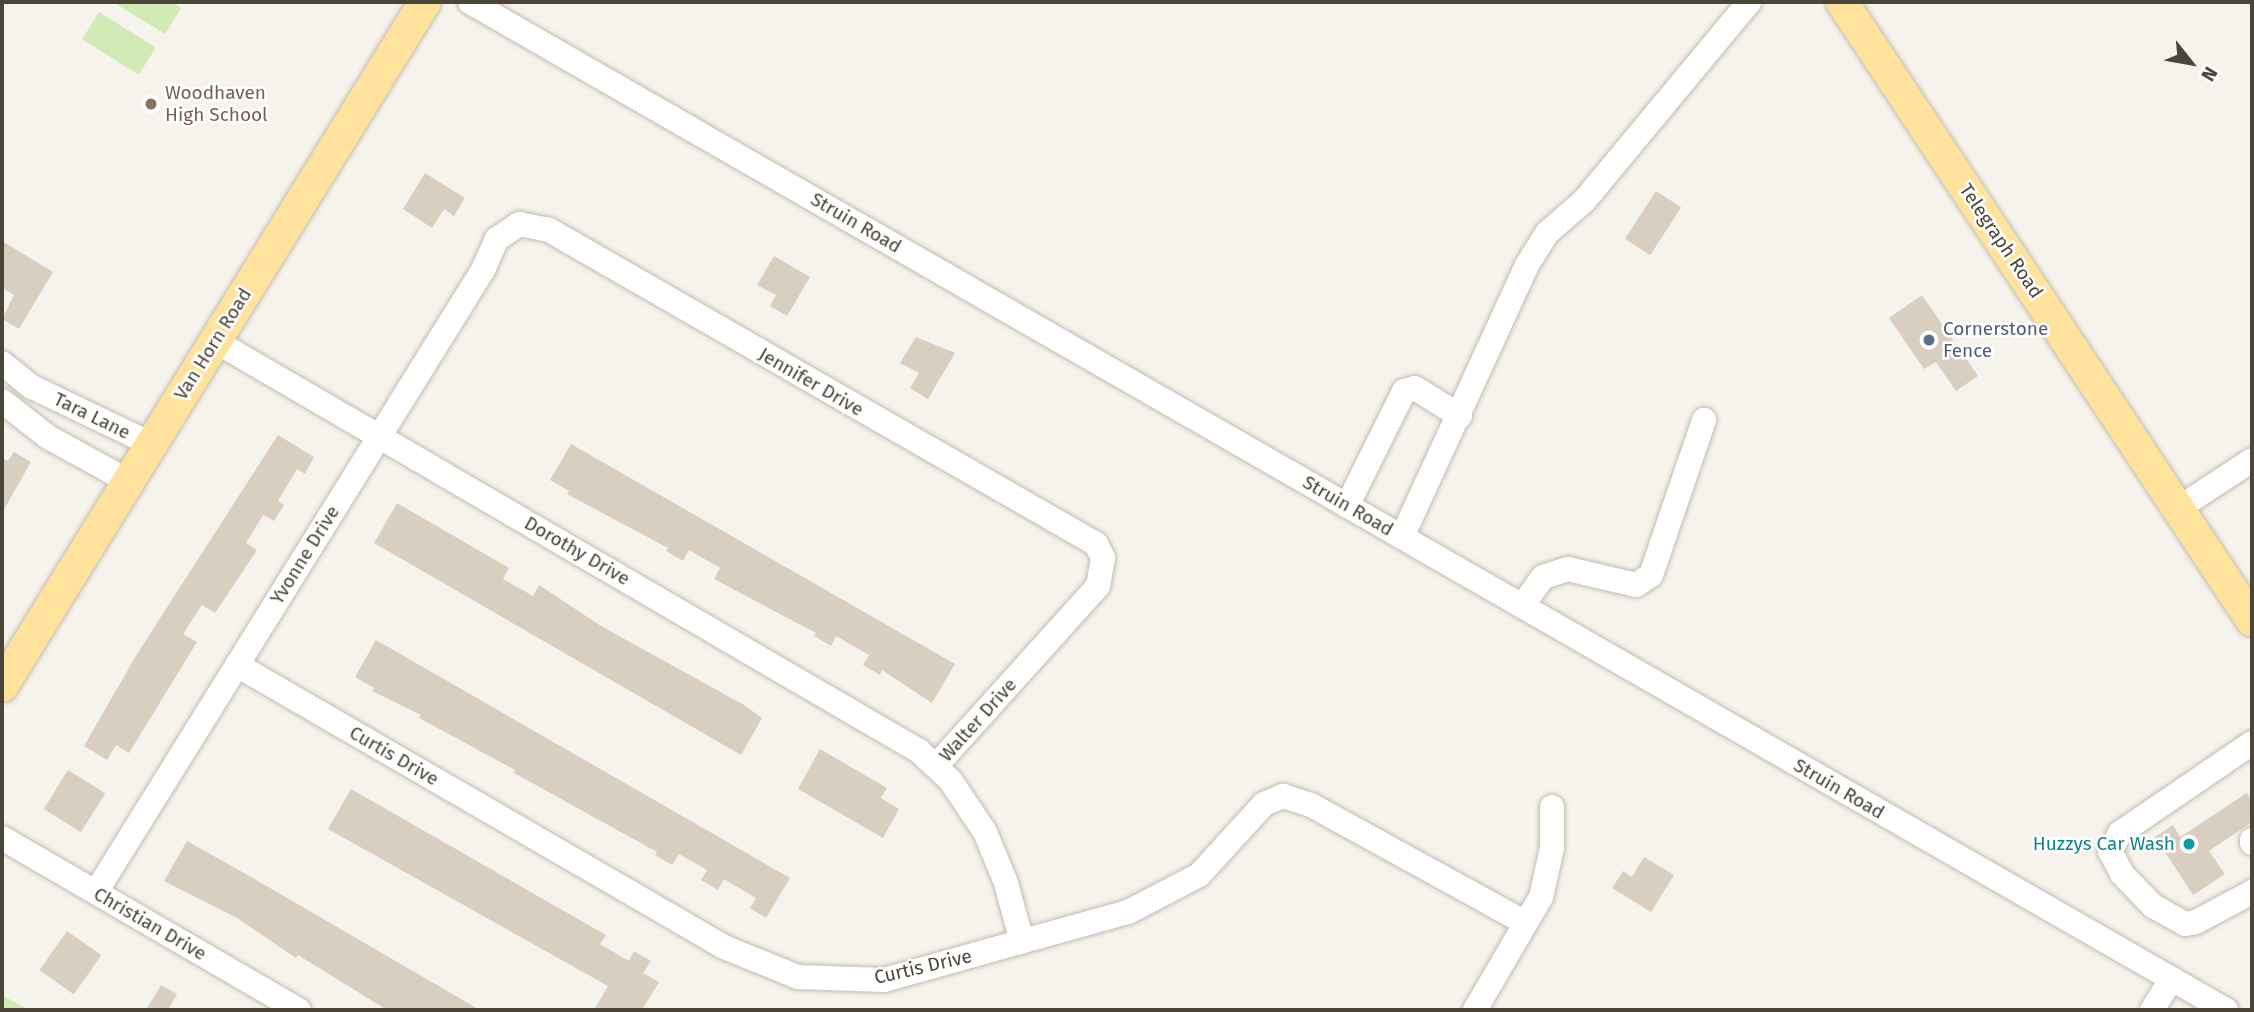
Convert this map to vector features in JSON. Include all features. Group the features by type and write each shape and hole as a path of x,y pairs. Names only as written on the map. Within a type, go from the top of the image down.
{"main road":[{"name":"Van Horn Road","path":"2,685 425,2"},
{"name":"Telegraph Road","path":"1842,2 2252,620"}],"street":[{"name":"Struin Road","path":"470,2 2171,980 2196,1003 2226,1010"},
{"path":"1402,537 1460,416 1527,265 1547,233 1584,201 1749,2"},
{"name":"Yvonne Drive","path":"96,892 483,270 497,239 519,224"},
{"name":"Jennifer Drive","path":"519,224 549,230 1038,512 1087,536 1099,549"},
{"name":"Dorothy Drive","path":"215,341 901,739 936,766"},
{"name":"Tara Lane","path":"2,363 32,387 151,444"},
{"name":"Tara Lane","path":"32,387 9,408 128,481"},
{"path":"1347,506 1404,391 1416,388 1460,416"},
{"path":"1522,606 1543,577 1568,569 1636,585 1651,575 1704,420"},
{"path":"2179,508 2252,460"},
{"name":"Walter Drive","path":"1022,942 1006,883 985,832 964,797 936,766 1098,586 1103,573 1099,549"},
{"name":"Curtis Drive","path":"237,665 768,969 817,981 884,980 1128,912 1168,894 1221,856 1264,804 1283,796 1311,805 1526,923"},
{"path":"2252,743 2120,833 2110,851 2122,874 2153,906 2185,924 2196,922 2252,892"},
{"path":"1475,1010 1541,897 1552,848 1552,807"},
{"name":"Christian Drive","path":"2,838 299,1010"},
{"path":"2152,1010 2171,980"}],"green space":[{"path":"113,2 171,2 181,8 165,34"},
{"path":"99,12 156,48 139,75 82,39"},
{"path":"2,995 29,1010 2,1010"}],"building":[{"path":"425,173 465,198 454,216 444,209 432,228 403,209"},
{"path":"1656,191 1681,207 1650,255 1625,239"},
{"path":"2,241 53,272 19,329 2,319 14,295 2,288"},
{"path":"774,256 810,277 787,316 770,306 776,295 757,285"},
{"name":"Cornerstone Fence","path":"1922,295 1978,376 1956,391 1936,362 1924,369 1889,318"},
{"path":"916,337 955,353 928,399 910,388 919,373 900,363"},
{"path":"278,435 314,457 305,474 297,469 278,501 284,505 274,521 263,515 246,543 257,550 215,613 202,605 183,634 197,642 129,753 116,745 107,760 84,746 137,654"},
{"path":"571,444 955,664 932,703 882,670 880,675 863,665 869,655 836,636 831,646 814,636 816,633 714,579 720,568 689,550 683,561 666,551 668,548 567,494 569,491 550,480"},
{"path":"14,452 31,462 2,513 2,458 8,461"},
{"path":"397,503 509,568 503,579 533,596 539,585 601,626 744,705 762,718 741,755 374,543"},
{"path":"376,640 790,878 766,918 750,908 756,898 724,879 718,890 701,880 707,870 679,854 672,865 655,855 657,852 419,718 421,715 372,691 374,688 355,677"},
{"path":"820,749 887,788 881,798 899,809 883,838 798,789"},
{"path":"68,770 105,793 81,832 44,809"},
{"path":"351,789 606,935 600,944 629,961 634,951 651,961 643,973 659,982 642,1010 594,1010 608,986 328,829"},
{"name":"Huzzys Car Wash","path":"2247,793 2252,802 2252,822 2209,851 2225,874 2193,895 2155,837 2173,825 2180,837"},
{"path":"187,841 480,1010 387,1010 298,955 296,958 237,918 164,881"},
{"path":"1644,857 1674,875 1651,912 1612,888 1623,871 1632,877"},
{"path":"67,931 101,955 74,994 39,970"},
{"path":"161,985 177,994 168,1010 146,1010"}],"place":[{"name":"Woodhaven High School","path":"151,104"},
{"name":"Cornerstone Fence","path":"1929,340"},
{"name":"Huzzys Car Wash","path":"2189,844"}]}
